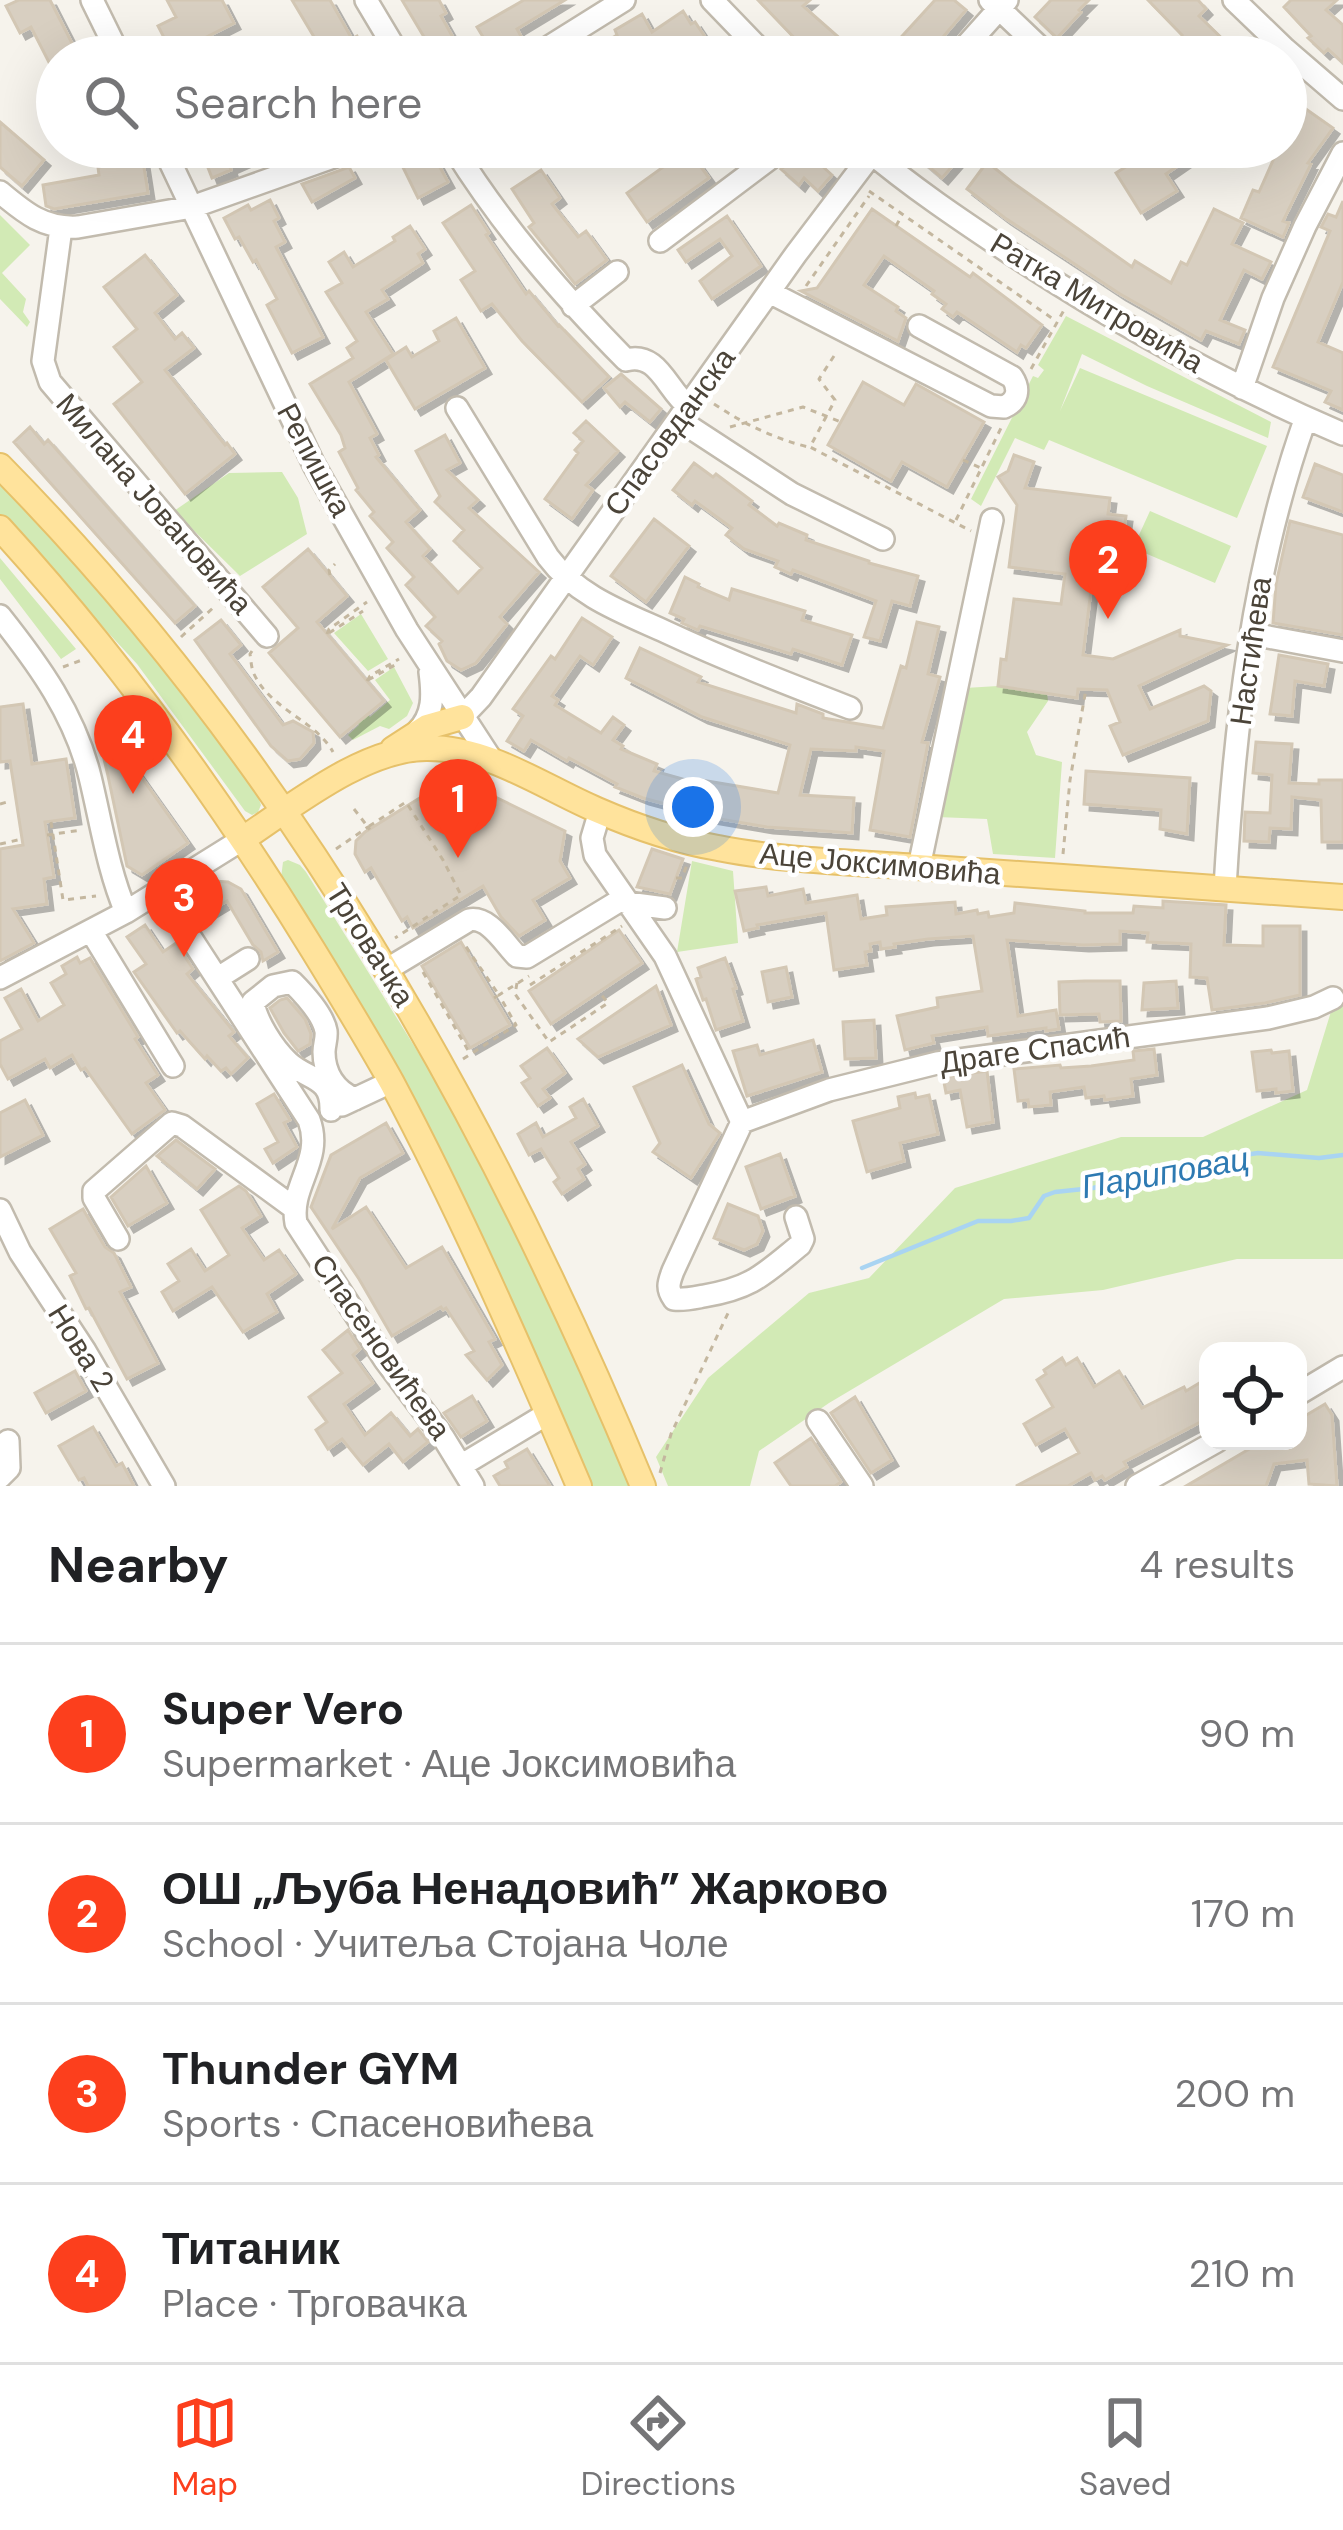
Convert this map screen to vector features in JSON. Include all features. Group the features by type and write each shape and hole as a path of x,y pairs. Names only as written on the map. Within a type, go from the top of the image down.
{"main road":[{"name":"Трговачка","path":"0,466 132,613 221,724 285,811 386,970 484,1143 578,1334 643,1486"},
{"name":"Трговачка","path":"0,528 133,685 243,838 336,986 391,1082 462,1225 575,1476"},
{"path":"418,740 448,732 462,717"},
{"name":"Аце Јоксимовића","path":"243,838 319,789 418,740 669,837 717,848 818,860 1343,897"}],"street":[{"path":"92,0 110,36"},
{"path":"366,0 387,36"},
{"path":"567,36 624,0"},
{"path":"712,0 747,36"},
{"path":"1234,0 1271,36"},
{"path":"973,36 999,3 1030,36"},
{"path":"1307,68 1343,99"},
{"path":"1242,388 1273,298 1343,154"},
{"name":"Репишка","path":"174,168 305,448 462,717 479,765"},
{"path":"0,192 34,219 61,228 192,207 302,168"},
{"path":"468,168 525,250 573,306 626,360 639,357 651,364 691,409 699,434 819,509 883,539"},
{"path":"659,241 757,168"},
{"name":"Спасовданска","path":"462,717 481,698 691,409 857,168"},
{"name":"Ратка Митровића","path":"895,168 1062,287 1242,388 1343,434"},
{"name":"Милана Јовановића","path":"61,228 43,361 50,382 267,635"},
{"path":"573,306 617,272"},
{"path":"769,292 991,406 1004,407 1015,398 1012,377 919,326"},
{"path":"457,408 566,578 602,602 728,662 850,708"},
{"name":"Настићева","path":"1225,888 1230,812 1260,580 1305,420"},
{"path":"919,867 990,530"},
{"path":"0,616 61,701 82,752 126,912"},
{"path":"1252,634 1343,651"},
{"path":"418,740 431,706 429,665"},
{"path":"600,811 592,838 597,860 621,902 665,956 742,1122 673,1271 668,1285 674,1298 727,1292 752,1283 800,1245 803,1239 796,1216"},
{"path":"0,978 161,892 243,838"},
{"path":"161,892 308,1120 315,1143 294,1208"},
{"path":"526,966 527,957 621,902 664,908"},
{"path":"386,970 477,918 526,966"},
{"path":"92,931 173,1066"},
{"path":"218,978 248,959"},
{"path":"331,1110 326,1087 290,1064 255,1012 253,1002 273,986 292,982 304,995 326,1028 324,1053 332,1079 342,1093 355,1099"},
{"name":"Драге Спасић","path":"742,1122 829,1090 970,1056 1217,1026 1292,1013 1333,998"},
{"path":"308,1120 391,1082"},
{"name":"Спасеновићева","path":"118,1239 94,1191 172,1123 182,1126 294,1208 296,1223 473,1486"},
{"name":"Нова 2","path":"0,1210 20,1252 164,1486"},
{"path":"1307,1389 1343,1367"},
{"path":"462,1465 547,1414"},
{"path":"818,1421 862,1486"},
{"path":"0,1477 9,1468 8,1441"},
{"path":"1137,1486 1201,1450"}],"path":[{"path":"794,304 870,194 1056,321"},
{"path":"896,226 902,215"},
{"path":"1015,398 1066,309"},
{"path":"810,447 836,400 819,379 834,356"},
{"path":"699,434 802,407 841,422"},
{"path":"691,409 810,447 954,523 990,530"},
{"path":"954,523 1001,427"},
{"path":"963,460 983,469"},
{"path":"330,575 335,564"},
{"path":"362,609 327,634 329,629 362,609"},
{"path":"180,638 210,611"},
{"path":"267,635 250,654 254,675 280,705 327,740 333,752"},
{"path":"45,675 89,658"},
{"path":"1062,862 1086,689"},
{"path":"450,784 479,765"},
{"path":"0,804 11,801"},
{"path":"336,849 406,802 443,860 461,896 393,939"},
{"path":"354,809 369,829"},
{"path":"51,822 63,900 104,895"},
{"path":"50,834 101,824"},
{"path":"0,844 22,839"},
{"path":"437,865 443,860"},
{"path":"676,878 682,878 686,868"},
{"path":"545,966 622,919 621,902"},
{"path":"418,909 424,919"},
{"path":"530,985 620,926 627,926"},
{"path":"457,1063 517,1025 458,935"},
{"path":"560,958 566,964"},
{"path":"416,960 471,1055"},
{"path":"526,966 515,994 549,1042 608,1003 599,992"},
{"path":"496,996 517,984 526,966"},
{"path":"656,1486 671,1434 726,1321 727,1292"}],"green space":[{"path":"0,215 30,245 2,273 26,299 27,327 0,299"},
{"path":"1066,316 1271,422 1268,438 1082,354 1060,411 1080,368 1267,446 1237,518 1049,440 1044,450 1015,438 981,506 971,499 1033,376 1038,378 1044,370 1038,365"},
{"path":"282,472 298,498 307,534 240,576 174,511 229,473"},
{"path":"0,481 99,588 175,680 256,791 261,805 258,812 245,811 137,664 0,515"},
{"path":"1150,511 1231,546 1215,583 1133,548"},
{"path":"0,558 76,649 61,659 0,579"},
{"path":"361,614 388,659 368,671 334,633"},
{"path":"394,667 413,703 407,716 389,729 380,726 353,740 348,735 359,725 354,718 364,711 370,717 390,700 375,680"},
{"path":"998,686 1047,693 1048,701 1027,732 1036,755 1062,762 1055,858 993,854 987,819 937,817 965,688"},
{"path":"288,860 306,872 481,1159 553,1309 629,1486 590,1486 281,878 283,862"},
{"path":"692,861 733,871 738,943 677,952"},
{"path":"1343,999 1343,1259 1237,1259 1103,1290 1004,1299 829,1403 759,1451 750,1486 668,1486 656,1457 708,1378 809,1293 869,1278 955,1188 1121,1137 1203,1137 1307,1090 1333,1005"}],"building":[{"path":"19,0 50,0 68,36 36,37 31,27 20,33 6,6"},
{"path":"167,0 222,0 234,23 209,36 163,36 158,26 176,17"},
{"path":"292,0 330,0 350,36 313,36"},
{"path":"402,0 439,0 446,13 441,16 452,36 423,36"},
{"path":"524,0 565,0 517,29 521,36 482,36 477,27"},
{"path":"758,0 810,0 803,6 837,36 792,36"},
{"path":"935,0 954,0 966,10 944,36 902,36"},
{"path":"1051,0 1089,0 1059,36 1035,17"},
{"path":"1148,0 1198,0 1206,9 1199,16 1219,36 1182,35"},
{"path":"1291,0 1337,0 1326,10 1343,25 1343,63 1308,38 1311,36 1284,7"},
{"path":"683,11 704,36 615,36 615,30 642,14 652,32"},
{"path":"1307,110 1333,128 1308,163 1311,164 1283,221 1289,223 1283,237 1241,218 1253,190 1259,192 1270,168 1307,168"},
{"path":"0,122 36,153 37,168 22,186 0,167"},
{"path":"98,168 144,168 148,193 54,209 46,206 43,185 99,175"},
{"path":"208,168 230,168 231,170 212,178"},
{"path":"346,168 355,178 312,202 302,184"},
{"path":"403,168 440,168 448,182 418,198"},
{"path":"662,168 702,168 709,178 647,222 627,193"},
{"path":"824,168 832,175 818,191 804,178 799,185 781,169"},
{"path":"930,168 951,168 942,178"},
{"path":"983,168 994,168 1132,267 1135,261 1171,283 1181,262 1187,265 1214,209 1243,223 1232,244 1271,262 1262,279 1244,270 1220,320 1245,330 1239,344 1206,331 1201,340 1120,294 967,189"},
{"path":"1124,168 1175,168 1166,174 1177,191 1141,213 1116,173"},
{"path":"541,170 560,198 552,204 578,237 586,231 607,260 575,284 529,227 534,223 512,189"},
{"path":"270,200 285,242 276,247 323,337 292,353 267,305 277,299 256,260 253,262 239,237 235,239 224,218"},
{"path":"1343,201 1343,282 1318,342 1343,353 1343,410 1325,402 1331,391 1273,367 1330,231 1321,227 1328,214 1336,217"},
{"path":"471,205 526,294 529,291 609,377 582,402 492,304 481,311 461,280 475,271 443,223"},
{"path":"872,209 970,277 973,273 1042,325 1026,348 1021,345 1017,352 957,312 953,317 942,309 946,304 934,291 884,256 864,285 898,307 896,311 906,318 898,341 801,291 817,288"},
{"path":"727,216 761,266 712,299 700,281 732,256 720,239 686,262 678,250"},
{"path":"410,226 425,249 418,254 423,263 382,290 388,299 366,312 393,354 349,382 377,434 370,438 376,457 420,510 406,522 430,549 423,556 458,593 482,568 454,541 464,530 435,502 440,496 416,451 445,435 460,463 447,470 478,500 469,508 539,572 500,617 507,624 476,663 461,670 447,661 439,644 442,641 426,626 435,617 406,585 414,577 387,548 393,542 370,516 374,512 356,490 339,452 345,448 341,435 310,384 353,358 347,348 357,341 326,292 342,283 329,262 344,252 353,267"},
{"path":"145,255 177,295 155,313 175,339 182,333 194,348 165,370 235,454 185,494 114,404 142,382 114,347 137,329 104,287"},
{"path":"456,318 485,368 415,409 386,360 406,347 412,357 439,341 434,331"},
{"path":"621,374 661,409 650,422 625,402 620,407 604,388"},
{"path":"863,382 904,405 916,384 984,422 947,487 902,462 891,481 828,445"},
{"path":"586,421 618,451 586,485 593,490 572,519 545,499 578,453 575,450 583,441 574,433"},
{"path":"30,427 44,444 48,440 195,606 175,623 14,442"},
{"path":"1014,455 1034,462 1025,488 1110,498 1108,514 1126,516 1119,569 1094,566 1083,655 1113,659 1180,630 1180,636 1227,645 1139,686 1150,709 1204,686 1211,691 1208,721 1123,755 1110,726 1120,722 1107,690 1078,689 1077,698 998,686 1014,599 1061,604 1065,574 1009,567 1017,505 998,477 1008,471"},
{"path":"694,463 752,501 749,505 777,526 869,563 918,576 910,606 892,601 880,641 864,637 876,601 775,567 778,561 744,549 726,535 732,528 673,490"},
{"path":"1315,464 1343,475 1343,512 1303,497"},
{"path":"654,519 689,546 646,602 611,576"},
{"path":"1290,521 1343,535 1343,635 1273,623"},
{"path":"308,549 347,596 317,622 384,701 340,737 269,653 298,628 263,587"},
{"path":"685,577 729,600 732,589 805,611 802,620 852,635 842,665 682,623 684,619 670,613"},
{"path":"582,618 612,637 593,665 580,656 552,696 558,700 555,705 601,733 613,717 624,725 613,740 621,749 657,764 654,771 700,784 701,780 778,793 790,745 702,717 626,678 640,648 701,677 698,682 796,713 797,704 823,718 883,728 917,622 939,627 928,674 940,677 922,742 928,743 910,837 870,830 884,751 811,749 800,795 854,798 852,833 767,827 691,814 615,787 617,784 531,740 524,751 507,741 523,716 513,709"},
{"path":"221,620 241,645 230,654 283,725 293,721 313,732 314,743 300,759 288,761 271,746 195,640"},
{"path":"1279,655 1328,664 1324,686 1295,681 1292,716 1270,714"},
{"path":"23,704 32,764 66,759 75,818 45,822 54,877 44,879 47,904 13,909 34,943 0,961 0,849 23,845 10,761 0,762 0,707"},
{"path":"113,737 188,843 142,875 127,866 101,746"},
{"path":"1256,742 1292,744 1289,783 1343,780 1343,842 1322,842 1321,800 1292,797 1291,829 1270,828 1269,842 1244,841 1245,812 1270,813 1272,775 1253,773"},
{"path":"1086,771 1190,778 1187,834 1160,829 1161,810 1084,804"},
{"path":"460,773 485,792 565,831 560,861 570,878 533,900 545,920 519,936 483,886 413,928 407,917 402,921 371,868 365,872 355,854 356,841 365,832"},
{"path":"652,849 683,859 670,894 637,887"},
{"path":"213,881 241,889 278,952 263,961 227,901 197,919 183,899"},
{"path":"766,887 768,896 803,889 806,903 857,895 861,919 887,915 886,907 955,902 956,914 977,910 978,914 988,912 989,917 1014,913 1015,903 1085,913 1133,913 1134,906 1163,908 1163,901 1226,905 1224,945 1263,946 1263,926 1300,926 1300,995 1212,1010 1207,978 1190,977 1191,944 1147,942 1148,933 1120,931 1120,944 1007,940 1018,1016 1056,1010 1059,1029 988,1036 987,1027 932,1036 934,1043 905,1050 897,1016 938,1007 937,998 982,991 973,936 881,949 880,942 870,944 871,951 865,952 867,965 834,970 826,913 744,931 735,891"},
{"path":"145,925 163,952 176,943 193,969 187,974 234,1032 229,1036 248,1058 231,1074 205,1059 177,1033 134,972 146,964 127,937"},
{"path":"619,930 642,963 551,1024 529,991"},
{"path":"461,942 510,1025 470,1048 422,966"},
{"path":"77,957 80,963 90,958 158,1075 146,1083 165,1110 132,1134 72,1055 50,1068 45,1059 8,1079 0,1064 0,1041 22,1029 5,998 21,989 38,1021 64,1005 51,983 66,974 62,966"},
{"path":"725,958 743,1021 716,1030 696,979 701,977 698,968"},
{"path":"786,967 792,997 768,1002 762,972"},
{"path":"1120,981 1121,1021 1100,1022 1099,1014 1060,1015 1059,982"},
{"path":"1176,981 1178,1008 1142,1010 1144,983"},
{"path":"656,986 671,1025 598,1057 578,1039"},
{"path":"287,998 311,1034 310,1044 298,1051 270,1008"},
{"path":"874,1020 876,1058 845,1059 843,1022"},
{"path":"813,1040 822,1072 747,1096 733,1051 757,1045 760,1055"},
{"path":"547,1048 565,1073 543,1089 550,1098 538,1106 522,1083 530,1078 521,1066"},
{"path":"1154,1049 1157,1075 1131,1079 1133,1096 1086,1098 1084,1087 1050,1092 1051,1105 1029,1107 1028,1100 1018,1101 1014,1069 1134,1060 1133,1051"},
{"path":"1289,1051 1293,1091 1257,1091 1252,1052"},
{"path":"682,1065 709,1124 720,1133 691,1178 653,1152 660,1143 634,1087"},
{"path":"987,1071 993,1122 967,1127 960,1090 946,1093 943,1077"},
{"path":"915,1093 916,1098 929,1095 938,1134 900,1143 904,1161 867,1172 853,1121 900,1108 898,1097"},
{"path":"274,1094 290,1120 284,1123 297,1147 273,1163 265,1149 278,1142 257,1104"},
{"path":"583,1099 598,1126 571,1142 585,1164 578,1169 584,1179 562,1194 554,1182 559,1178 541,1149 529,1155 518,1134 536,1123 543,1137 576,1118 570,1107"},
{"path":"25,1100 43,1135 0,1157 0,1113"},
{"path":"386,1123 403,1153 360,1178 332,1229 366,1207 406,1268 442,1247 495,1339 489,1342 502,1365 487,1380 466,1355 474,1351 446,1308 392,1336 311,1207 331,1155"},
{"path":"176,1140 215,1169 197,1189 157,1156"},
{"path":"780,1154 795,1196 761,1209 746,1167"},
{"path":"146,1166 167,1203 128,1226 111,1197"},
{"path":"239,1186 261,1216 242,1228 264,1260 279,1250 296,1274 267,1294 277,1312 243,1332 212,1287 173,1311 162,1292 179,1281 168,1264 191,1249 205,1271 229,1255 201,1210"},
{"path":"728,1204 758,1216 763,1231 757,1244 744,1250 714,1238"},
{"path":"83,1209 131,1287 120,1292 158,1363 127,1379 86,1309 70,1276 76,1273 50,1229"},
{"path":"348,1330 360,1349 353,1355 373,1383 344,1404 365,1435 391,1413 410,1436 418,1429 428,1442 403,1462 389,1444 363,1465 342,1439 328,1449 316,1430 327,1422 309,1397 342,1373 323,1350"},
{"path":"1062,1358 1066,1365 1077,1358 1094,1387 1119,1371 1142,1408 1199,1383 1199,1423 1124,1462 1127,1467 1105,1480 1102,1476 1095,1480 1091,1473 1068,1486 1016,1486 1079,1453 1065,1429 1036,1445 1024,1424 1053,1407 1037,1380 1046,1374 1044,1370"},
{"path":"75,1371 86,1391 46,1413 35,1393"},
{"path":"472,1396 487,1421 461,1437 444,1413"},
{"path":"855,1397 892,1460 871,1473 831,1413"},
{"path":"1325,1404 1332,1415 1337,1486 1309,1484 1307,1460 1274,1464 1266,1486 1186,1486 1248,1450 1307,1450 1307,1415"},
{"path":"93,1427 134,1486 88,1486 84,1478 79,1480 59,1446"},
{"path":"811,1438 841,1482 835,1486 791,1486 775,1463"},
{"path":"527,1449 550,1486 500,1486 494,1476 508,1468 505,1462"}],"waterway":[{"name":"Париповац","path":"862,1268 978,1221 1029,1218 1044,1196 1055,1192 1258,1153 1343,1155"}],"place":[{"name":"ОШ „Љуба Ненадовић” Жарково","path":"1108,619"},
{"name":"Титаник","path":"133,794"},
{"name":"Super Vero","path":"458,858"},
{"name":"Thunder GYM","path":"184,957"}]}
